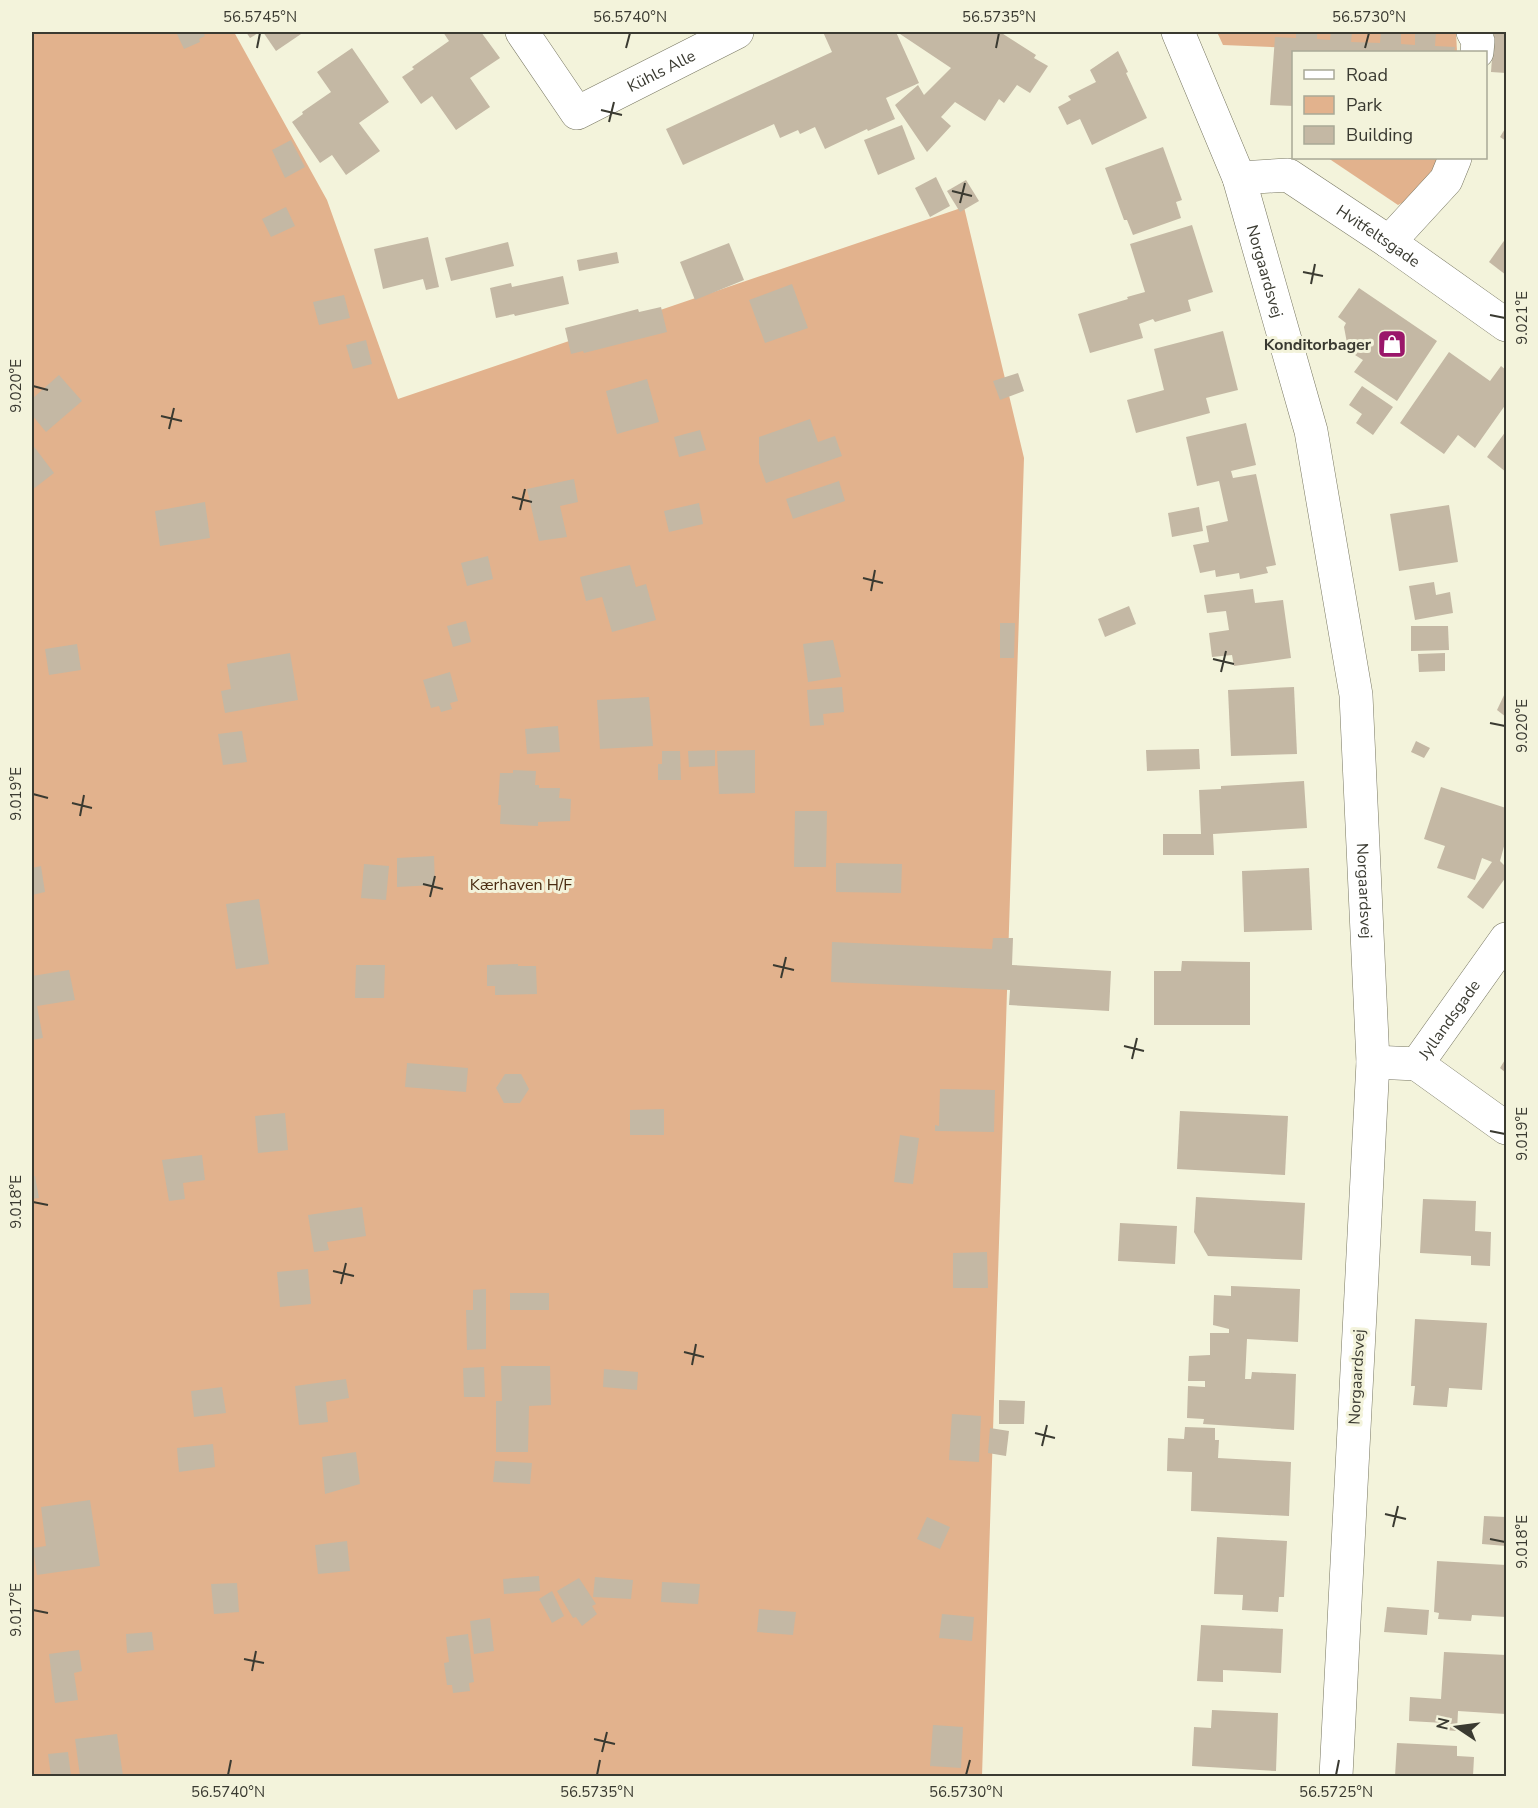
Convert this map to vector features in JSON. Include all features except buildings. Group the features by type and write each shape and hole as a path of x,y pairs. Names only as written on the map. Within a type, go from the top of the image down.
{"street":[{"name":"Kühls Alle","path":"522,32 577,113 737,32"},
{"name":"Norgaardsvej","path":"1178,32 1239,178 1311,431 1356,695 1372,1062 1336,1776"},
{"path":"1473,32 1478,42 1477,51"},
{"path":"1389,242 1446,180 1455,159"},
{"name":"Hvitfeltsgade","path":"1239,178 1288,176 1389,242 1506,325"},
{"name":"Jyllandsgade","path":"1372,1062 1417,1064 1506,939"},
{"path":"1417,1064 1506,1128"}],"green space":[{"name":"Kærhaven H/F","path":"32,32 234,32 327,200 398,399 964,207 1024,458 982,1776 32,1776"},
{"path":"1217,32 1456,32 1457,51 1364,51 1223,45"},
{"path":"1329,159 1438,159 1419,194 1398,205"}],"place":[{"name":"Konditorbager","path":"1392,344"}]}
